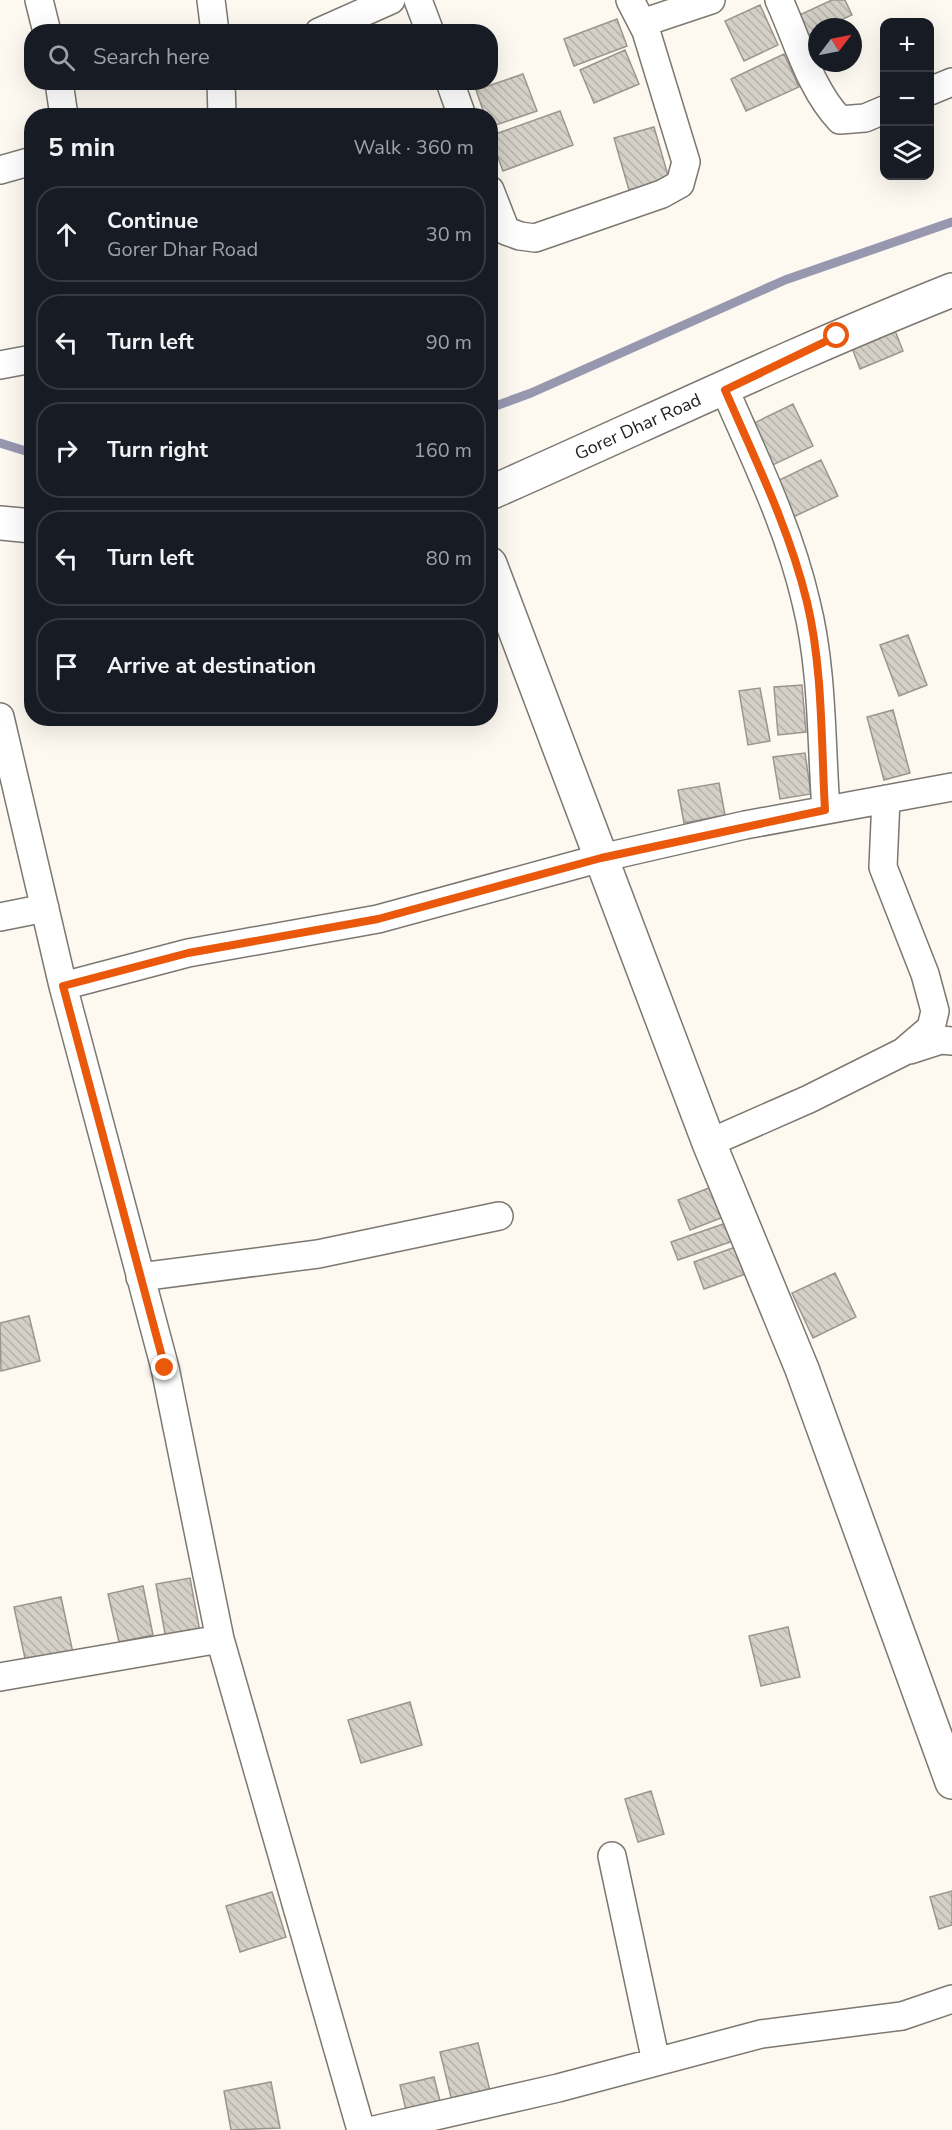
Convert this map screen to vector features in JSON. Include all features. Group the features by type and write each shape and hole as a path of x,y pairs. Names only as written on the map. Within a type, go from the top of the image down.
{"street":[{"path":"39,0 45,24"},
{"path":"211,0 214,24"},
{"path":"418,0 427,24"},
{"path":"498,210 506,231 535,238 662,194 680,184 686,162 636,11 711,0"},
{"path":"779,0 820,92 840,120 849,120 880,111"},
{"path":"336,24 381,2"},
{"path":"934,89 952,82"},
{"path":"60,90 63,108"},
{"path":"221,90 222,108"},
{"path":"453,90 459,108"},
{"path":"0,170 24,163"},
{"name":"Gorer Dhar Road","path":"498,489 725,390 837,336 952,290"},
{"path":"0,365 24,360"},
{"path":"725,390 790,544 807,604 817,670 825,810"},
{"path":"0,523 24,525"},
{"path":"498,585 709,1143 802,1369 952,1782"},
{"path":"0,717 63,986 165,1368 220,1639 361,2130"},
{"path":"63,986 188,953 378,919 601,858 825,810 952,787"},
{"path":"886,799 883,867 924,974 935,1011 931,1028 903,1052"},
{"path":"0,916 45,908"},
{"path":"709,1143 903,1052 941,1040 952,1041"},
{"path":"140,1277 318,1254 499,1216"},
{"path":"0,1677 220,1639"},
{"path":"612,1856 656,2062"},
{"path":"374,2130 558,2088 761,2034 902,2016 952,1999"}],"building":[{"path":"832,0 845,0 852,15 846,18 808,18 808,35 804,37 795,17"},
{"path":"760,5 778,45 744,61 725,21"},
{"path":"617,19 627,46 574,66 564,39"},
{"path":"625,50 639,84 594,103 580,70"},
{"path":"784,54 799,87 746,111 731,79"},
{"path":"523,74 537,111 498,124 498,108 482,108 476,90 498,90 498,83"},
{"path":"560,111 573,145 503,171 498,158 498,133"},
{"path":"654,127 669,179 629,190 614,138"},
{"path":"892,323 903,351 860,369 849,340"},
{"path":"793,404 813,446 762,470 742,429"},
{"path":"821,460 838,496 791,518 775,482"},
{"path":"908,635 927,685 899,696 880,645"},
{"path":"802,685 806,732 778,735 774,687"},
{"path":"760,688 770,741 748,745 739,691"},
{"path":"893,710 910,773 884,780 867,717"},
{"path":"805,753 811,794 780,799 773,757"},
{"path":"719,783 725,815 684,823 678,790"},
{"path":"714,1186 726,1216 690,1230 678,1200"},
{"path":"729,1222 736,1240 678,1260 671,1242"},
{"path":"741,1245 751,1272 704,1289 694,1262"},
{"path":"835,1273 856,1317 813,1338 792,1293"},
{"path":"29,1316 40,1361 1,1371 0,1323"},
{"path":"190,1578 200,1632 166,1639 156,1584"},
{"path":"143,1586 153,1635 119,1642 108,1594"},
{"path":"61,1597 73,1653 26,1663 14,1607"},
{"path":"788,1627 800,1677 761,1686 749,1636"},
{"path":"410,1702 422,1745 361,1763 348,1720"},
{"path":"651,1791 664,1834 638,1842 625,1799"},
{"path":"952,1891 952,1925 939,1929 930,1897"},
{"path":"272,1892 286,1937 240,1952 226,1906"},
{"path":"478,2043 490,2091 452,2101 440,2052"},
{"path":"434,2077 441,2105 407,2114 400,2085"},
{"path":"271,2082 280,2128 231,2130 224,2091"}],"waterway":[{"path":"498,405 531,393 785,280 952,222"},
{"path":"0,443 24,450"}],"route":[{"path":"165,1368 63,986 188,953 378,919 601,858 745,825 825,810 817,670 807,604 790,544 725,390 837,336"}]}
